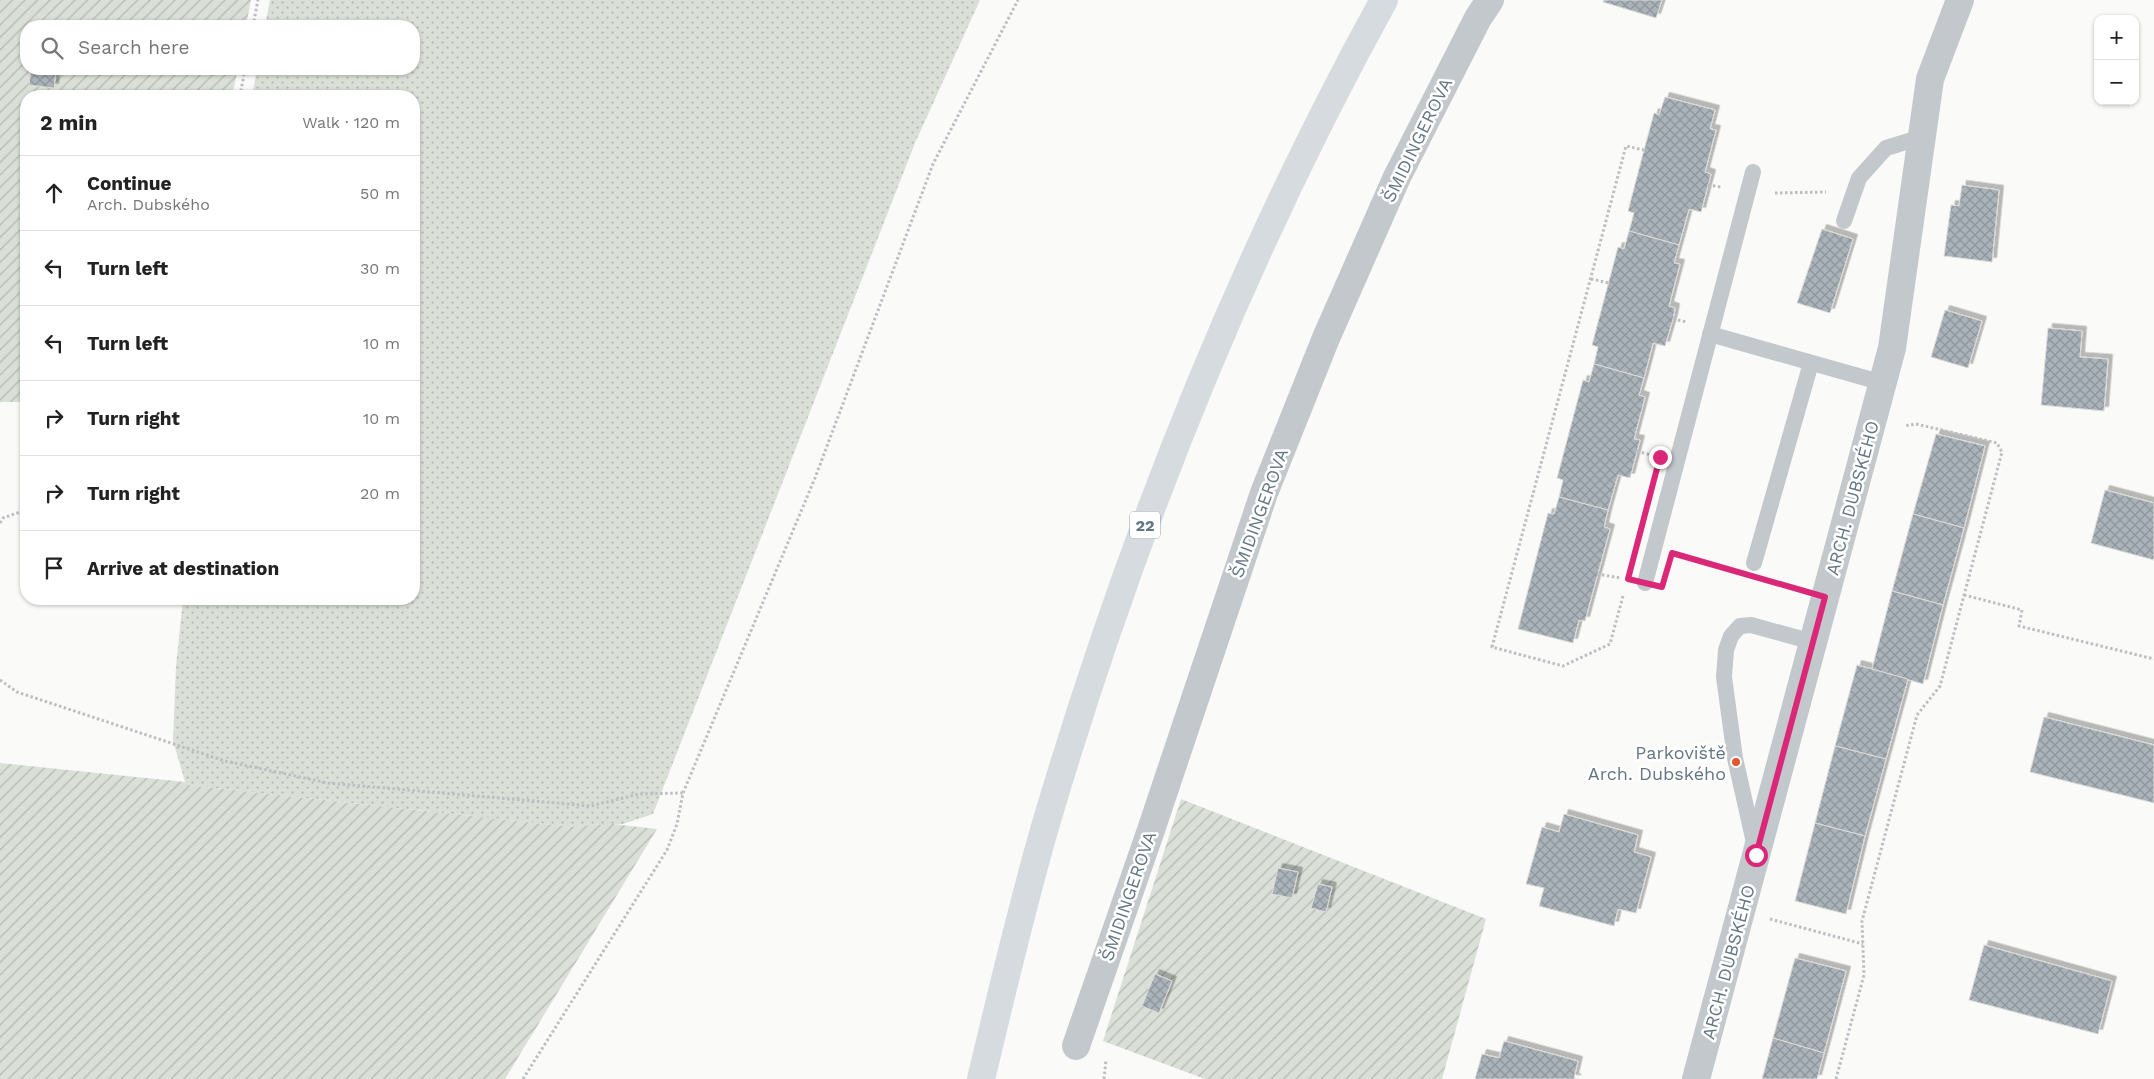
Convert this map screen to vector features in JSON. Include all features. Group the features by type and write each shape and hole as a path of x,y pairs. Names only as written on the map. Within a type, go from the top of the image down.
{"main road":[{"name":"22","path":"981,1079 1010,958 1046,823 1087,689 1133,557 1183,426 1237,297 1300,161 1384,0"}],"street":[{"name":"ŠMIDINGEROVA","path":"1076,1046 1264,493 1326,338 1397,177 1478,18 1490,0"},
{"name":"ARCH. DUBSKÉHO","path":"1696,1079 1892,348 1930,79 1960,0"}],"lane":[{"path":"1844,221 1859,178 1886,148 1922,137"},
{"path":"1645,583 1753,172"},
{"path":"1710,334 1883,383"},
{"path":"1754,563 1811,363"},
{"path":"1756,855 1735,758 1724,677 1726,650 1731,636 1740,626 1751,625 1813,642"}],"path":[{"path":"254,20 258,0"},
{"path":"523,1079 667,850 677,824 683,793 815,478 933,164 1018,0"},
{"path":"241,90 244,75"},
{"path":"1628,579 1610,644 1563,666 1492,647 1626,146 1644,150"},
{"path":"1708,185 1748,192 1854,192"},
{"path":"1591,279 1609,283"},
{"path":"1673,319 1695,324"},
{"path":"1836,1079 1864,975 1862,920 1917,715 1940,686 2002,452 1997,443 1916,424 1898,427"},
{"path":"1637,451 1660,457"},
{"path":"0,523 4,518 20,512"},
{"path":"1672,553 1733,571"},
{"path":"1597,574 1645,583"},
{"path":"1769,581 1825,597"},
{"path":"1964,595 2022,610 2019,626 2154,659"},
{"path":"0,680 17,692 225,761 328,784 591,806 639,794 683,793"},
{"path":"1769,919 1863,944"}],"shaded area":[{"path":"0,0 251,0 247,20 20,20 20,75 237,75 233,90 20,90 20,402 0,402"},
{"path":"270,0 980,0 915,143 653,814 623,824 572,827 186,785 173,741 176,666 182,605 420,605 420,90 253,90 256,75 420,75 420,20 266,20"},
{"path":"0,763 185,782 186,785 572,827 612,824 657,829 505,1079 0,1079"},
{"path":"1181,799 1486,919 1442,1079 1205,1079 1103,1041"}],"building":[{"path":"1604,0 1662,0 1656,18 1603,2"},
{"path":"30,75 55,75 54,88 29,85"},
{"path":"1665,97 1715,110 1710,129 1716,130 1705,172 1711,174 1701,212 1689,209 1679,245 1629,231 1634,213 1628,211 1644,150 1654,113 1659,115"},
{"path":"1962,185 1999,190 1992,262 1944,256 1951,205 1959,206"},
{"path":"1822,229 1853,239 1830,313 1797,303"},
{"path":"1629,231 1679,245 1674,263 1680,264 1669,306 1675,308 1673,319 1665,346 1653,343 1644,378 1594,364 1598,347 1592,345 1618,247 1624,249"},
{"path":"1945,310 1982,321 1968,368 1931,357"},
{"path":"2048,328 2082,331 2080,357 2108,359 2104,411 2041,405"},
{"path":"1594,364 1644,378 1639,395 1645,397 1634,439 1640,440 1630,478 1618,475 1608,510 1559,497 1563,480 1557,478 1583,380 1589,382"},
{"path":"1936,434 1985,446 1964,528 1913,514"},
{"path":"2105,490 2154,503 2154,560 2091,543"},
{"path":"1559,497 1608,510 1604,527 1610,529 1585,621 1579,620 1573,643 1518,629 1548,513 1554,514"},
{"path":"1913,514 1964,528 1943,605 1892,591"},
{"path":"1892,591 1943,605 1923,684 1872,669"},
{"path":"1857,665 1908,679 1886,759 1835,746"},
{"path":"2044,717 2154,745 2154,803 2030,772"},
{"path":"1835,746 1886,759 1865,836 1815,823"},
{"path":"1564,814 1638,835 1634,852 1651,857 1636,913 1618,909 1614,926 1539,906 1544,888 1526,884 1542,827 1559,832"},
{"path":"1815,823 1865,836 1846,914 1795,901"},
{"path":"1278,868 1298,872 1292,898 1272,894"},
{"path":"1318,884 1332,887 1326,912 1311,908"},
{"path":"1984,945 2112,981 2098,1034 1969,1000"},
{"path":"1795,958 1846,971 1824,1053 1773,1038"},
{"path":"1155,974 1172,981 1159,1013 1142,1006"},
{"path":"1773,1038 1824,1053 1817,1079 1762,1079"},
{"path":"1504,1041 1578,1061 1574,1078 1577,1079 1475,1079 1482,1054 1499,1058"}],"place":[{"name":"Parkoviště Arch. Dubského","path":"1736,762"}],"route":[{"path":"1660,457 1628,579 1662,587 1672,553 1825,597 1756,855"}]}
